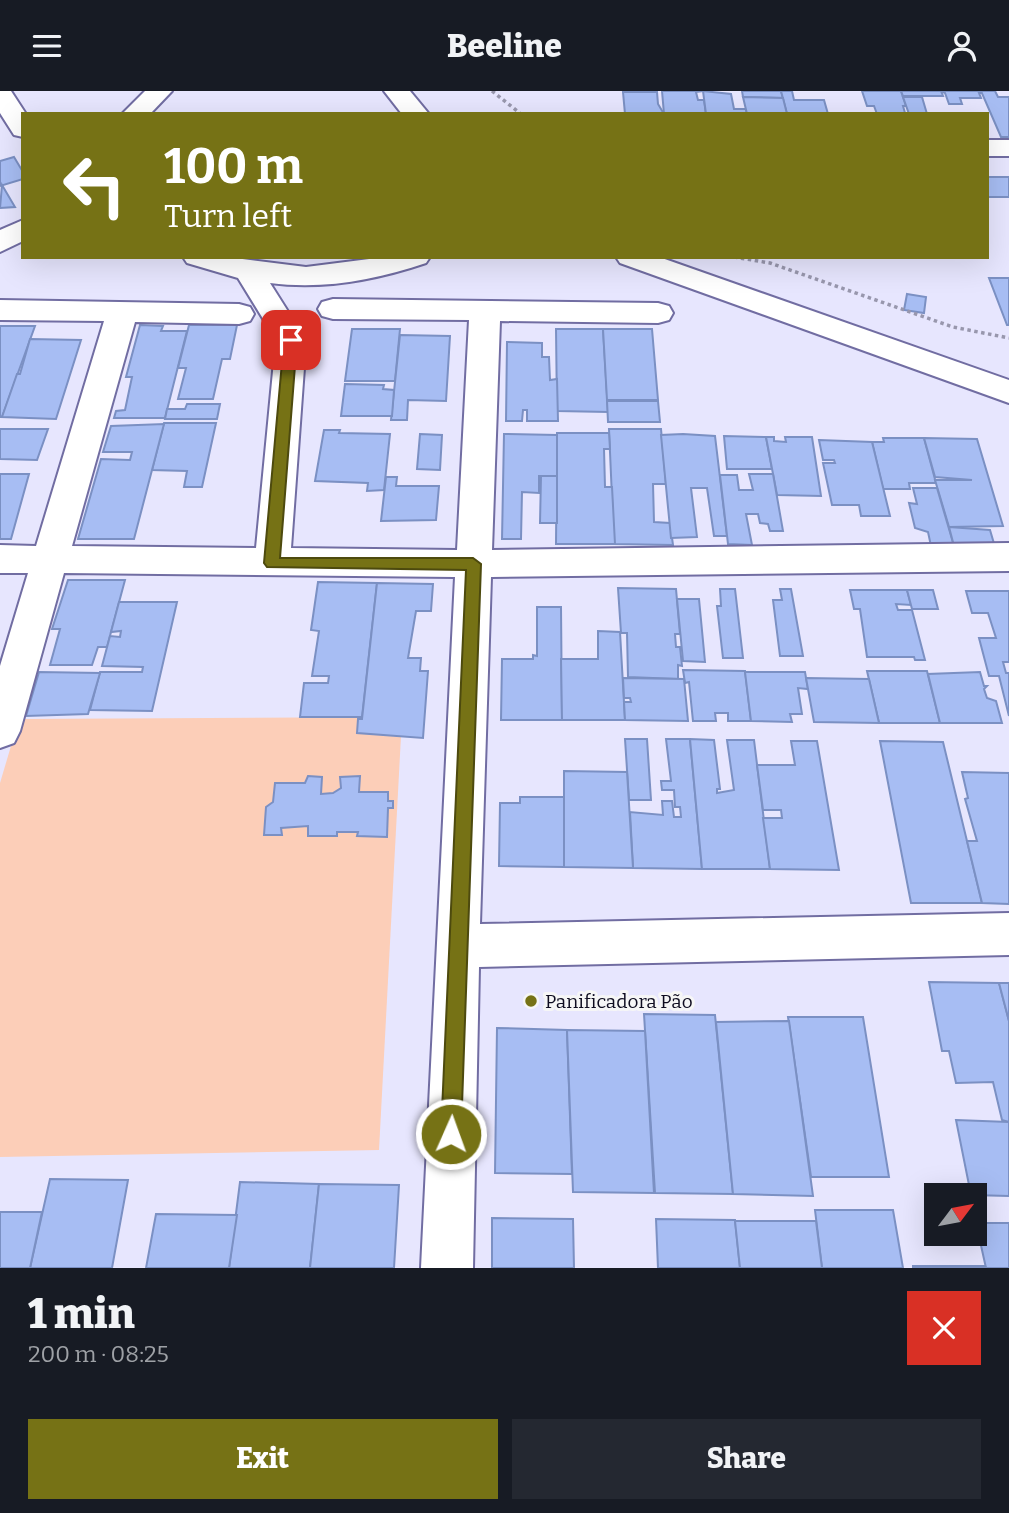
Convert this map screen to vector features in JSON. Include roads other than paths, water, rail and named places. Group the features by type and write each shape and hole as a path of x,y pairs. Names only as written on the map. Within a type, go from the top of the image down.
{"street":[{"path":"126,110 159,91"},
{"path":"397,91 414,112"},
{"path":"0,93 21,126"},
{"path":"0,147 21,142"},
{"path":"989,148 1009,148"},
{"path":"0,243 21,229"},
{"path":"0,243 21,243"},
{"path":"204,259 248,271 288,275 369,269 407,259"},
{"path":"636,259 1009,392"},
{"path":"291,340 333,309 369,269"},
{"path":"248,271 291,340 272,563"},
{"path":"333,309 659,313"},
{"path":"447,1268 457,946 485,309"},
{"path":"0,310 239,314"},
{"path":"0,731 52,560 121,313"},
{"path":"0,559 473,564 1009,557"},
{"path":"457,946 1009,934"}],"place":[{"name":"Panificadora Pão","path":"531,1001"}]}
